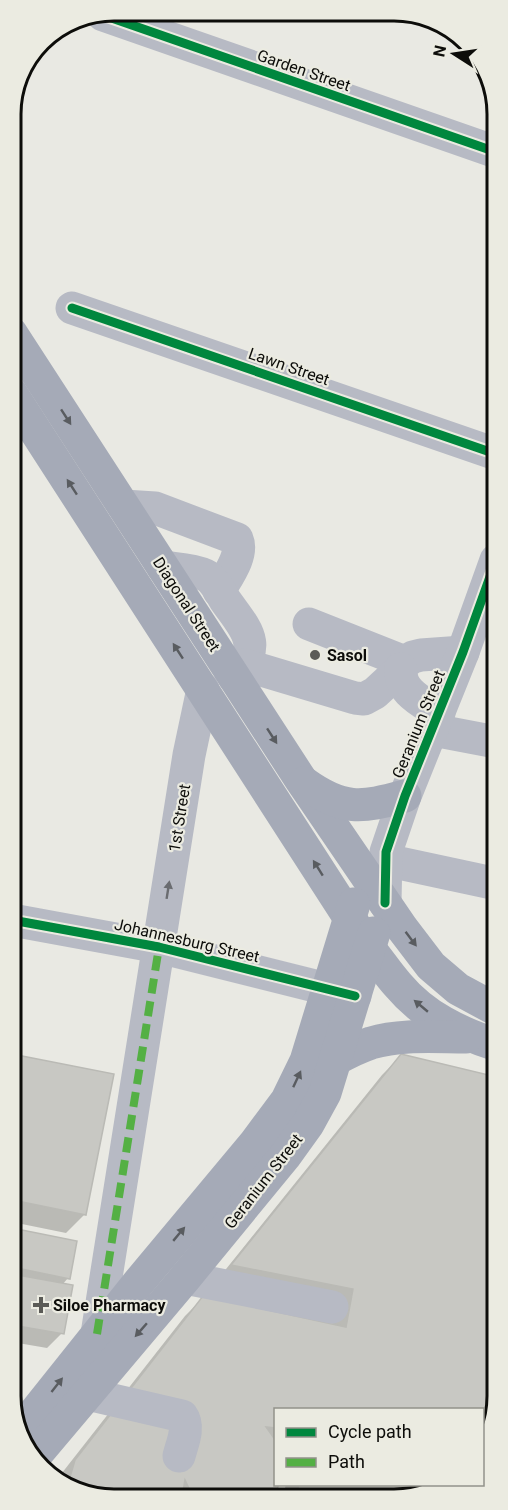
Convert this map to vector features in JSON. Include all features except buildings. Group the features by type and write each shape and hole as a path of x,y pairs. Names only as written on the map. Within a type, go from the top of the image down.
{"main road":[{"name":"Diagonal Street","path":"21,348 163,567 239,671 301,780 378,862 385,903 431,966 458,989 487,1005"},
{"name":"Diagonal Street","path":"21,411 369,948 407,995 444,1024 484,1041"},
{"path":"301,780 319,794 349,804 362,806 405,796"},
{"name":"Geranium Street","path":"39,1451 185,1278 285,1156 308,1124 325,1093 336,1059 349,917 378,862"},
{"name":"Geranium Street","path":"26,1424 255,1143 287,1100 342,992 369,948 385,903"},
{"path":"336,1059 371,1043 410,1036 484,1041"}],"street":[{"name":"Garden Street","path":"158,22 487,149"},
{"name":"Lawn Street","path":"72,308 487,451"},
{"path":"21,394 42,380"},
{"path":"124,506 155,508 237,539 239,543 237,557 219,591"},
{"path":"163,567 210,578 249,633 249,657 239,671 364,699 375,693 403,666 421,655 463,652"},
{"name":"Geranium Street","path":"378,862 463,652 487,602"},
{"path":"309,624 403,666"},
{"path":"403,666 400,678 404,687 436,721 487,739"},
{"name":"1st Street","path":"98,1334 189,755 203,689"},
{"path":"378,862 487,882"},
{"name":"Johannesburg Street","path":"21,922 159,947 342,992"},
{"path":"185,1278 332,1307"},
{"path":"87,1394 182,1416 186,1427 179,1456"}],"marked path":[{"path":"97,1334 159,947"}],"cycle path":[{"path":"120,21 487,149"},
{"path":"72,308 487,451"},
{"path":"385,903 386,852 405,796 463,652 487,585"},
{"path":"21,922 159,947 355,996"}],"place":[{"name":"Sasol","path":"315,655"},
{"name":"Siloe Pharmacy","path":"41,1305"}]}
